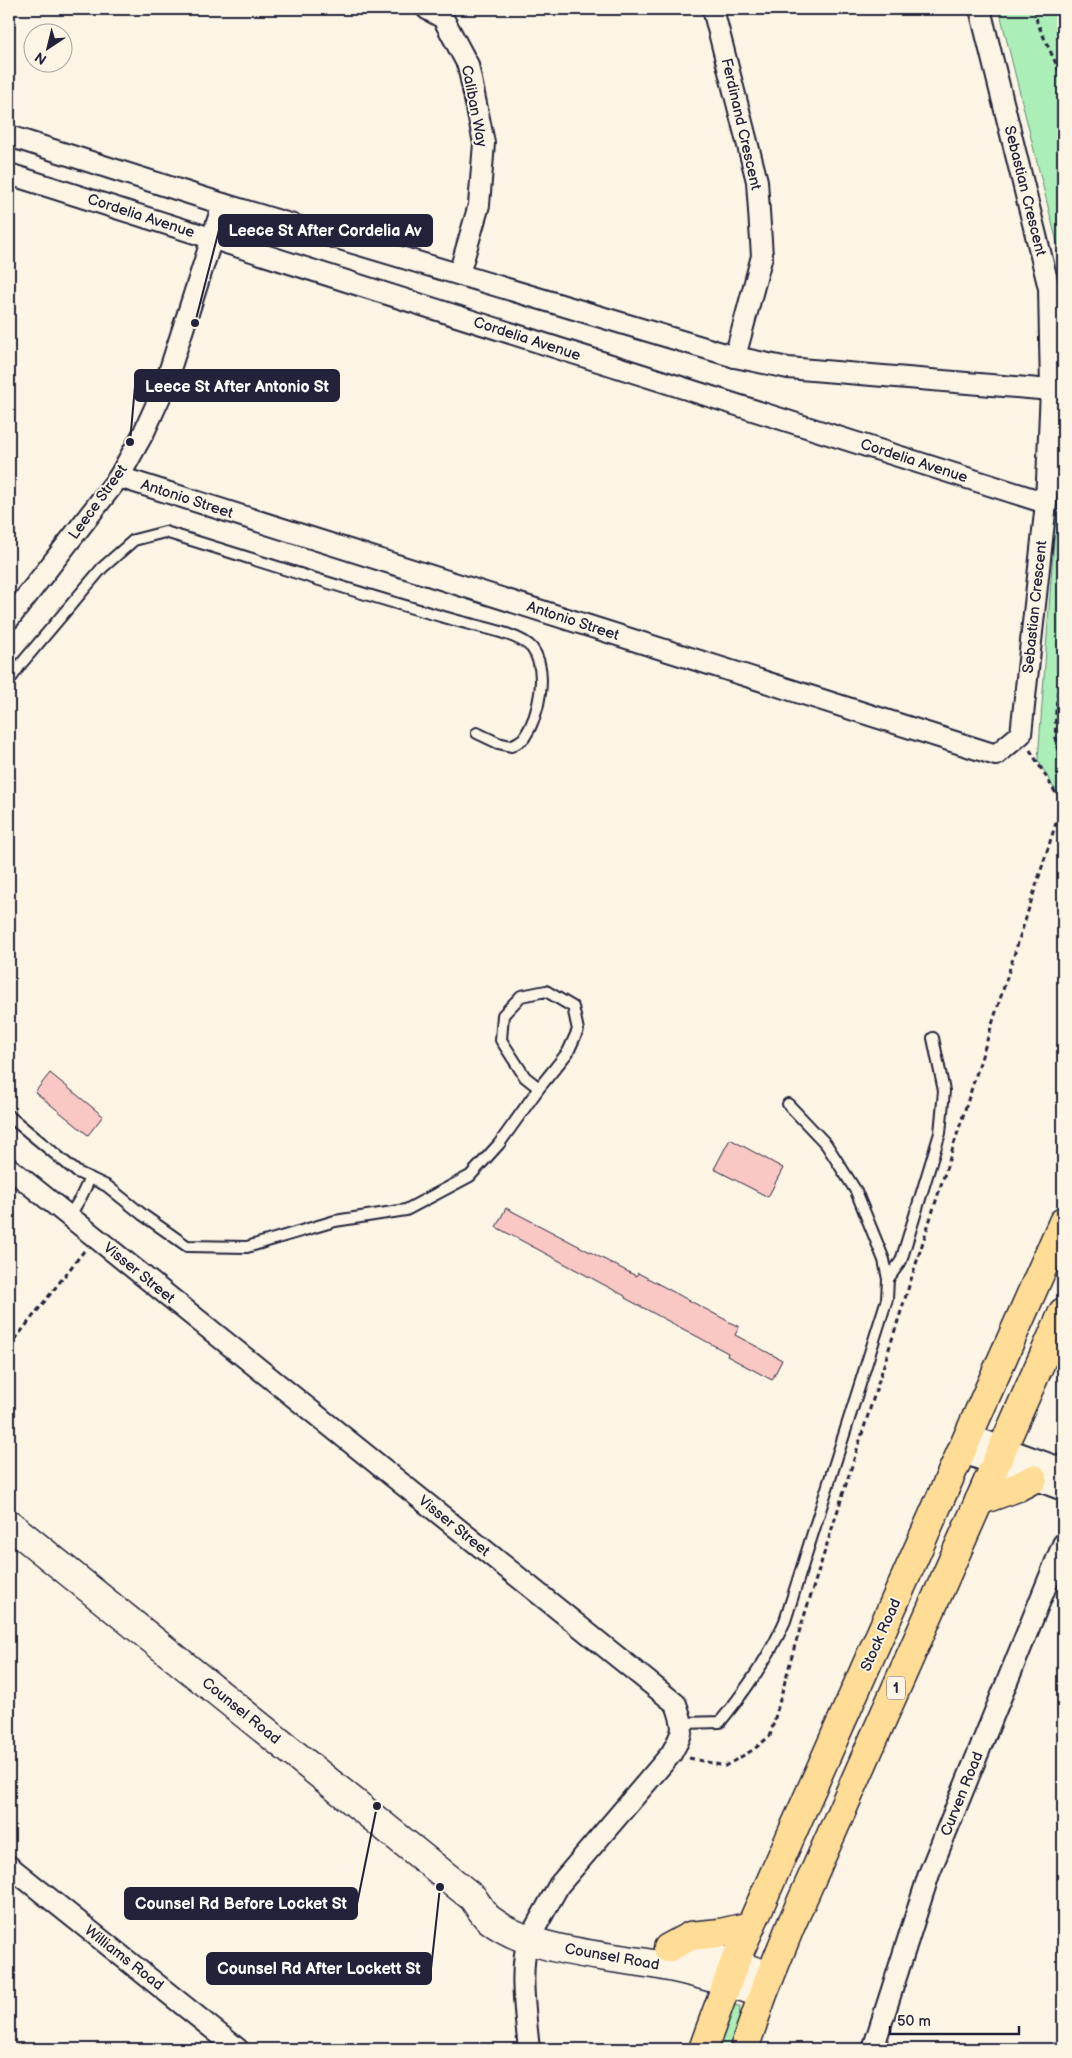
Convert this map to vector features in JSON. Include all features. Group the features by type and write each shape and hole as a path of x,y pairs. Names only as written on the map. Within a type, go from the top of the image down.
{"highway":[{"name":"Stock Road","path":"703,2049 730,1973 1063,1222"},
{"name":"1","path":"744,2049 767,1985 1063,1312"},
{"path":"979,1501 1018,1487 1033,1479"},
{"path":"668,1948 690,1936 720,1933 751,1926"}],"street":[{"name":"Caliban Way","path":"427,9 443,18 468,65 484,143 479,205 459,274"},
{"name":"Ferdinand Crescent","path":"713,9 755,172 758,191 762,256 735,358"},
{"name":"Sebastian Crescent","path":"980,9 1049,288 1051,390 1046,503 1021,734"},
{"path":"9,136 224,204 735,358 788,368 1051,390"},
{"name":"Cordelia Avenue","path":"9,174 1046,503"},
{"name":"Leece Street","path":"9,619 119,477 144,432 164,388 224,204"},
{"name":"Antonio Street","path":"119,477 996,755 1021,734"},
{"name":"Visser Street","path":"9,1168 676,1704 683,1723"},
{"path":"965,1444 999,1456 1063,1470"},
{"path":"999,1456 1033,1479 1063,1490"},
{"name":"Counsel Road","path":"9,1524 473,1898 496,1905 533,1932 591,1955 730,1973"},
{"name":"Curven Road","path":"873,2049 929,1874 1063,1544"},
{"path":"529,2049 525,2004 525,1972 526,1950 533,1932 558,1885 671,1754 681,1737 683,1723"},
{"name":"Williams Road","path":"9,1866 238,2049"},
{"name":"Counsel Road","path":"533,1932 668,1948 730,1973 767,1985"}],"lane":[{"path":"9,681 21,664 102,568 134,540 165,532 386,602 512,636 532,648 541,669 542,686 536,710 523,739 512,746 498,743 477,733"},
{"path":"9,1116 77,1172 107,1186 143,1215 187,1246 247,1247 336,1221 406,1210 470,1176 499,1144 539,1088 568,1052 578,1030 573,1007 546,991 522,996 503,1015 500,1040 525,1078 539,1088"},
{"path":"888,1279 901,1261 940,1133 944,1090 933,1038"},
{"path":"683,1723 720,1722 746,1690 776,1642 785,1621 887,1299 888,1279 884,1260 856,1191 826,1144 788,1104"},
{"path":"69,1217 82,1197 90,1178"}],"path":[{"path":"1035,9 1037,22 1063,80"},
{"path":"1063,647 1054,730 1059,757 1063,761"},
{"path":"1021,734 1063,805"},
{"path":"9,1347 95,1237"}],"green space":[{"path":"999,9 1063,9 1063,267"},
{"path":"1063,416 1063,805 1038,760"},
{"path":"730,2005 740,2006 739,2020 732,2049 715,2049"}],"building":[{"path":"50,1073 103,1116 88,1135 35,1092"},
{"path":"730,1139 783,1168 768,1197 714,1169"},
{"path":"506,1208 636,1276 638,1273 739,1327 735,1335 782,1360 772,1380 727,1356 728,1353 496,1227"}],"place":[{"name":"Leece St After Cordelia Av","path":"195,323"},
{"name":"Leece St After Antonio St","path":"130,442"},
{"name":"Counsel Rd Before Locket St","path":"377,1806"},
{"name":"Counsel Rd After Lockett St","path":"440,1887"}]}
